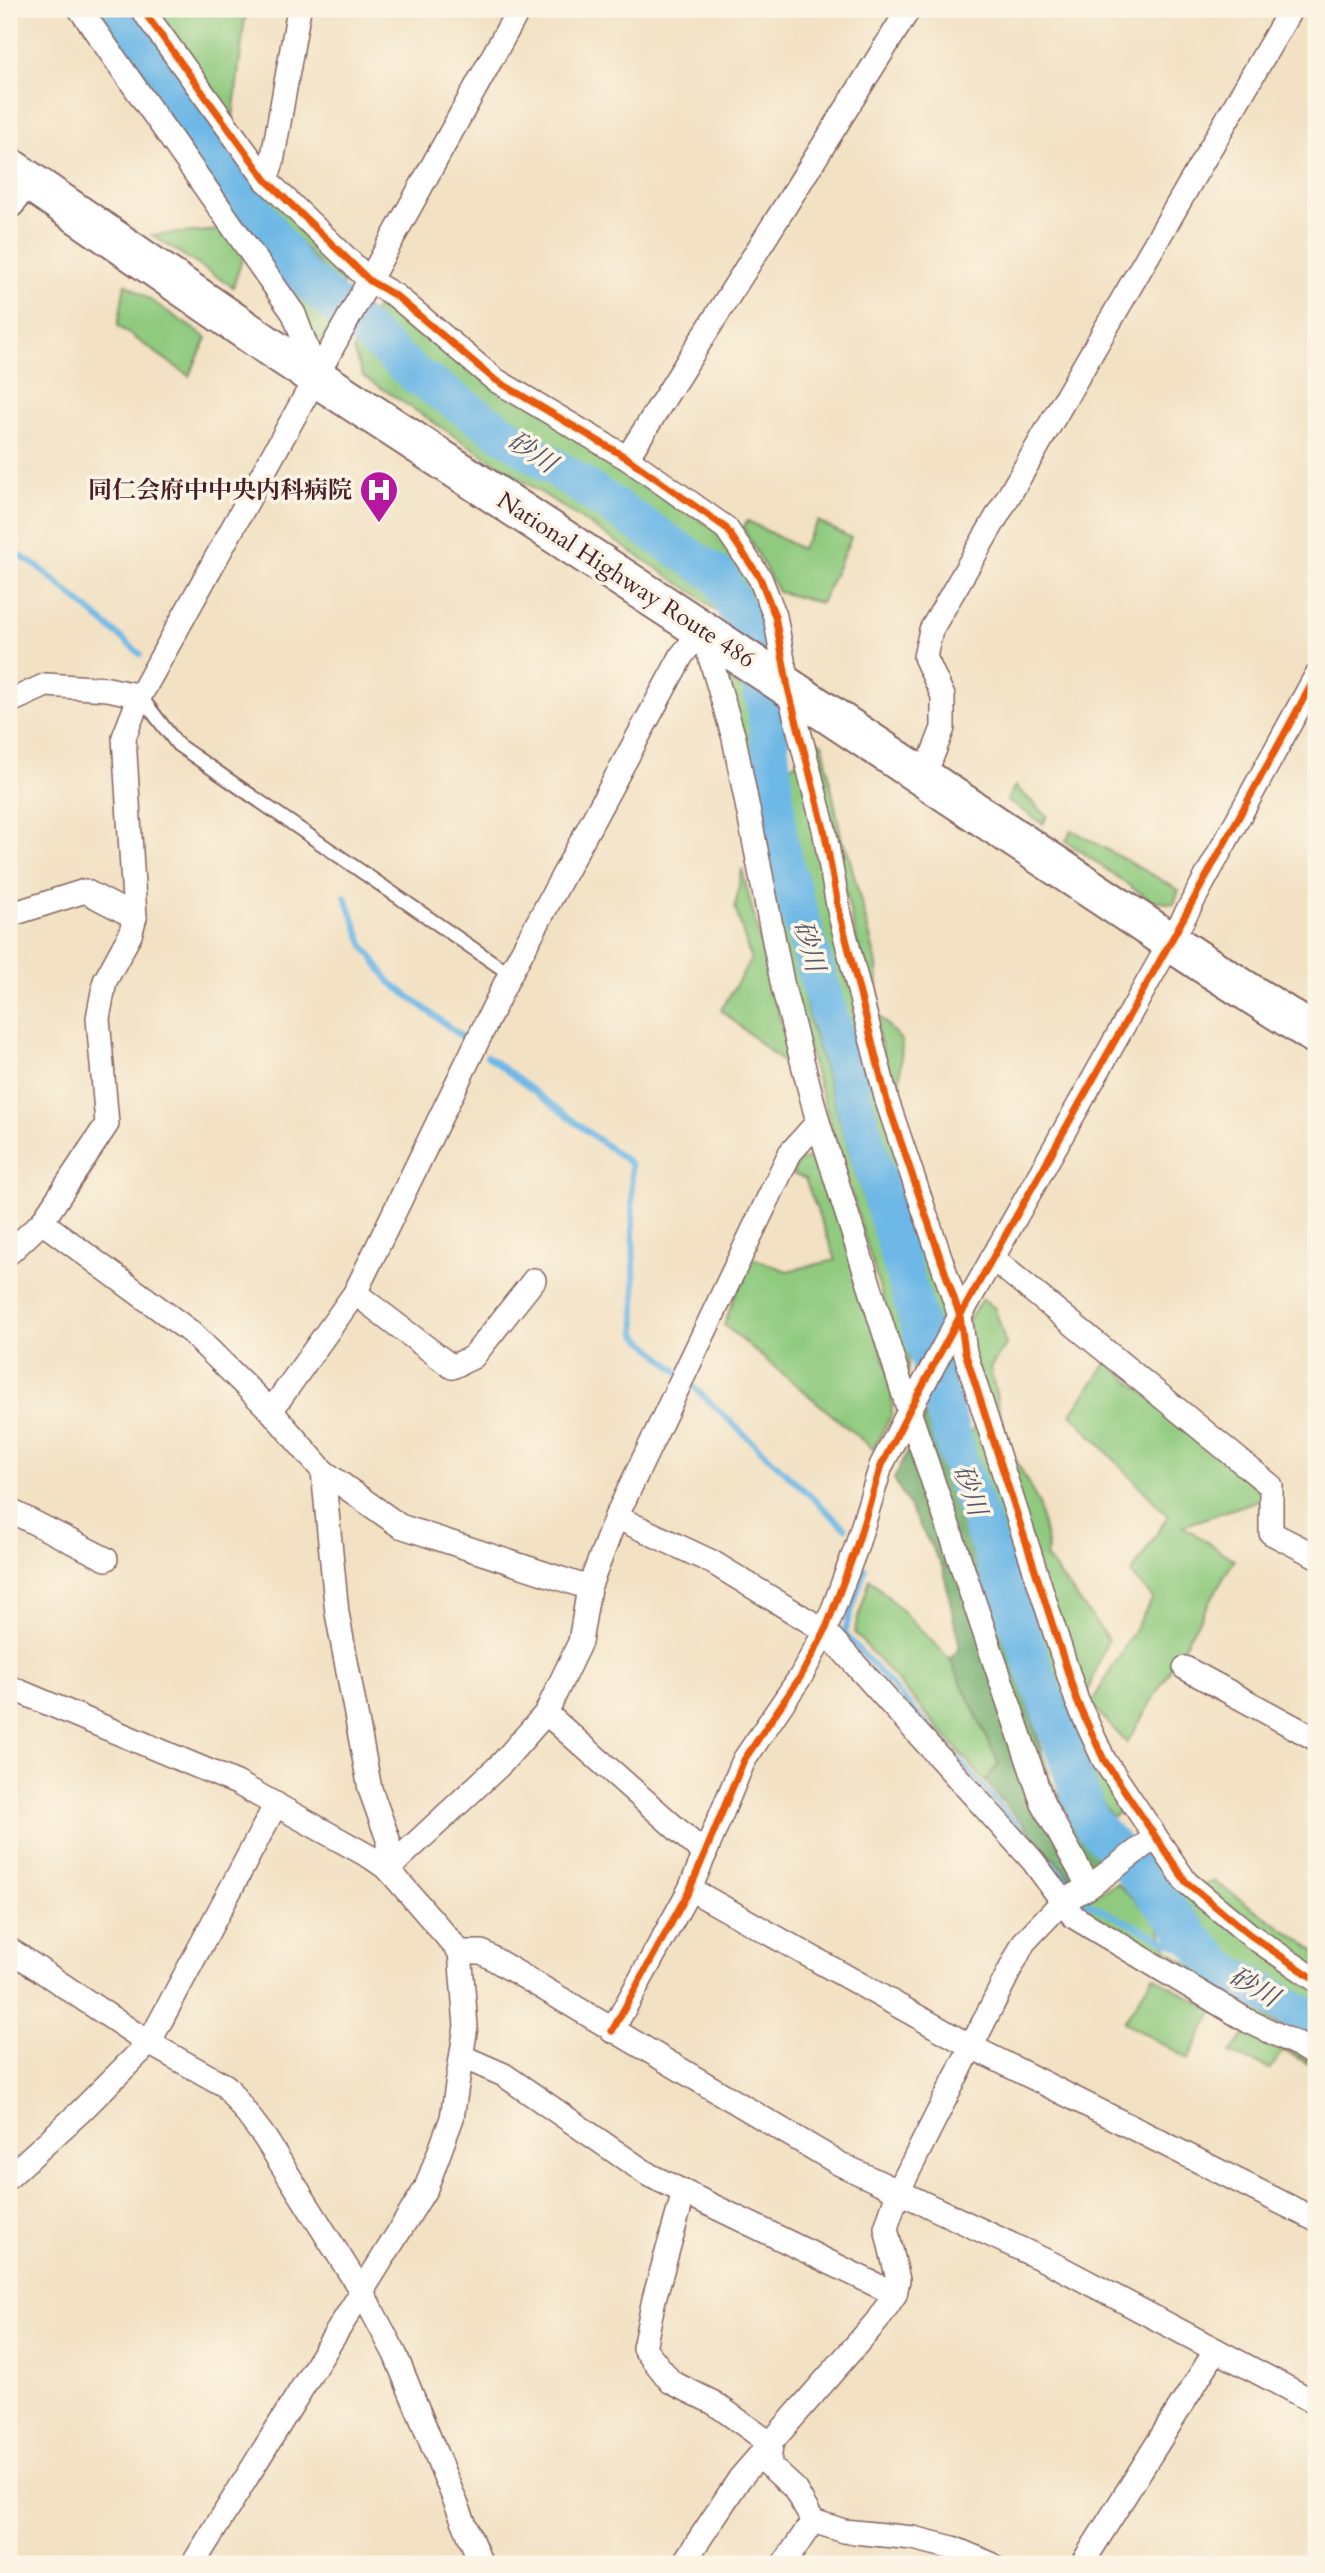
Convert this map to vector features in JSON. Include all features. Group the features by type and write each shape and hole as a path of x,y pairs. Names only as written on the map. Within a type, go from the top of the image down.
{"highway":[{"name":"National Highway Route 486","path":"14,182 271,347 324,363 788,688 1316,1035"}],"street":[{"path":"80,9 294,314 324,363"},
{"path":"142,9 266,180 370,281 396,296 494,379 627,458 726,528 760,578 775,616 788,688 824,829 839,911 887,1101 960,1316 965,1352 1077,1701 1104,1760 1186,1882 1250,1935 1316,1980"},
{"path":"266,180 272,162 299,9"},
{"path":"9,1253 42,1222 107,1124 97,1018 105,981 130,935 135,917 124,737 140,696 519,9"},
{"path":"627,458 909,9"},
{"path":"923,777 943,728 943,696 925,657 931,630 1291,9"},
{"path":"271,1411 355,1293 510,974 682,654 712,636 783,987 818,1122 909,1411 1043,1804 1089,1887"},
{"path":"612,2031 690,1888 744,1760 801,1676 825,1630 856,1548 881,1466 909,1411 1316,676"},
{"path":"9,702 46,685 108,689 140,696"},
{"path":"9,915 85,891 135,917"},
{"path":"388,1869 502,1763 546,1713 580,1643 589,1588 616,1517 790,1153 818,1122"},
{"path":"42,1222 192,1333 271,1411 323,1471 400,1526 589,1588"},
{"path":"992,1258 1271,1486 1271,1533 1316,1556"},
{"path":"355,1293 452,1367 473,1357 534,1280"},
{"path":"323,1471 337,1613 370,1789 388,1839 388,1869"},
{"path":"9,1510 106,1559"},
{"path":"616,1517 712,1562 825,1630 1033,1861 1074,1917 1248,2021 1316,2056"},
{"path":"1185,1668 1316,1739"},
{"path":"9,1687 237,1783 388,1869 460,1952 466,2026 463,2057 452,2118 426,2188 193,2564"},
{"path":"546,1713 705,1854"},
{"path":"9,2177 80,2112 149,2043 276,1804"},
{"path":"683,2564 740,2479 877,2320 894,2294 898,2280 886,2228 898,2192 1024,1942 1063,1902 1089,1887 1155,1837"},
{"path":"690,1888 972,2047 1316,2220"},
{"path":"9,1949 149,2043 226,2086 265,2138 362,2292 395,2354 481,2564"},
{"path":"460,1952 482,1952 840,2164 1059,2267 1316,2403"},
{"path":"463,2057 504,2075 649,2175 894,2294"},
{"path":"684,2192 654,2300 644,2348 671,2382 714,2403 771,2444"},
{"path":"1082,2564 1216,2350"},
{"path":"771,2444 769,2465 794,2488 813,2521 844,2531 913,2538 953,2548 991,2564"},
{"path":"784,2564 813,2521"}],"lane":[{"path":"140,696 178,745 510,974"}],"green space":[{"path":"85,9 96,9 128,55 144,68 282,267 336,315 323,343 311,333"},
{"path":"118,9 132,9 349,274 340,290 219,147"},
{"path":"155,9 246,9 233,117"},
{"path":"223,230 244,254 233,287 152,235"},
{"path":"125,283 207,338 189,376 118,326"},
{"path":"382,298 716,531 752,578 771,647 713,609 696,594 363,376 353,350"},
{"path":"748,521 801,549 818,521 851,538 821,603 778,592 743,527"},
{"path":"723,676 756,696 772,846 810,1022 909,1348 907,1379 788,982"},
{"path":"809,734 823,745 842,841 847,848 877,964 879,1016 902,1041 898,1119"},
{"path":"800,759 948,1313 937,1325 863,1101 784,820 790,767"},
{"path":"1015,786 1047,816 1043,824 1007,800"},
{"path":"1072,830 1179,890 1174,904 1150,900 1066,841"},
{"path":"742,869 793,1071 721,1010 751,960 735,907"},
{"path":"820,1155 892,1384 892,1414 873,1449 724,1325 750,1257 787,1271 836,1260 805,1179 792,1174 799,1161"},
{"path":"982,1299 995,1308 1006,1345 990,1368 1007,1443 1038,1502 1048,1549 1046,1557 1108,1639 1077,1719 1125,1808 1111,1817 1090,1781 1051,1682 965,1439 978,1423 967,1323"},
{"path":"1107,1362 1268,1497 1183,1526 1234,1560 1127,1743 1091,1704 1153,1598 1131,1574 1168,1516 1071,1414"},
{"path":"926,1414 951,1459 1003,1616 1050,1781 1100,1858 1075,1883 985,1781 999,1764 950,1659 960,1648 943,1568 894,1479"},
{"path":"870,1579 950,1659 1001,1768 985,1781 854,1632"},
{"path":"1156,1849 1202,1886 1213,1881 1316,1951 1316,2003 1220,1957 1139,1863"},
{"path":"1117,1883 1157,1921 1168,1950 1286,2029 1251,2016 1072,1907"},
{"path":"1153,1976 1214,2011 1188,2059 1124,2022"},
{"path":"1248,2031 1316,2063 1316,2068 1283,2050 1271,2069 1230,2053"}],"waterway":[{"name":"砂川","path":"113,9 298,272 417,376 720,577 749,634 766,708 780,848 962,1471 1090,1821 1219,1967 1316,2022"},
{"path":"9,548 41,569 140,654"},
{"path":"345,896 364,946 390,982 465,1039"},
{"path":"487,1056 631,1164 636,1334 679,1373"},
{"path":"687,1381 845,1528"},
{"path":"865,1569 844,1633 1074,1888"},
{"path":"1082,1896 1088,1903 1219,1967"}],"cycle path":[{"path":"142,9 266,180 370,281 396,296 494,379 627,458 726,528 760,578 775,616 788,688 824,829 839,911 887,1101 960,1316 965,1352 1077,1701 1104,1760 1186,1882 1250,1935 1316,1980"},
{"path":"612,2031 690,1889 744,1760 801,1676 825,1631 856,1548 881,1466 909,1411 1316,676"}],"place":[{"name":"同仁会府中中央内科病院","path":"379,524"}]}
